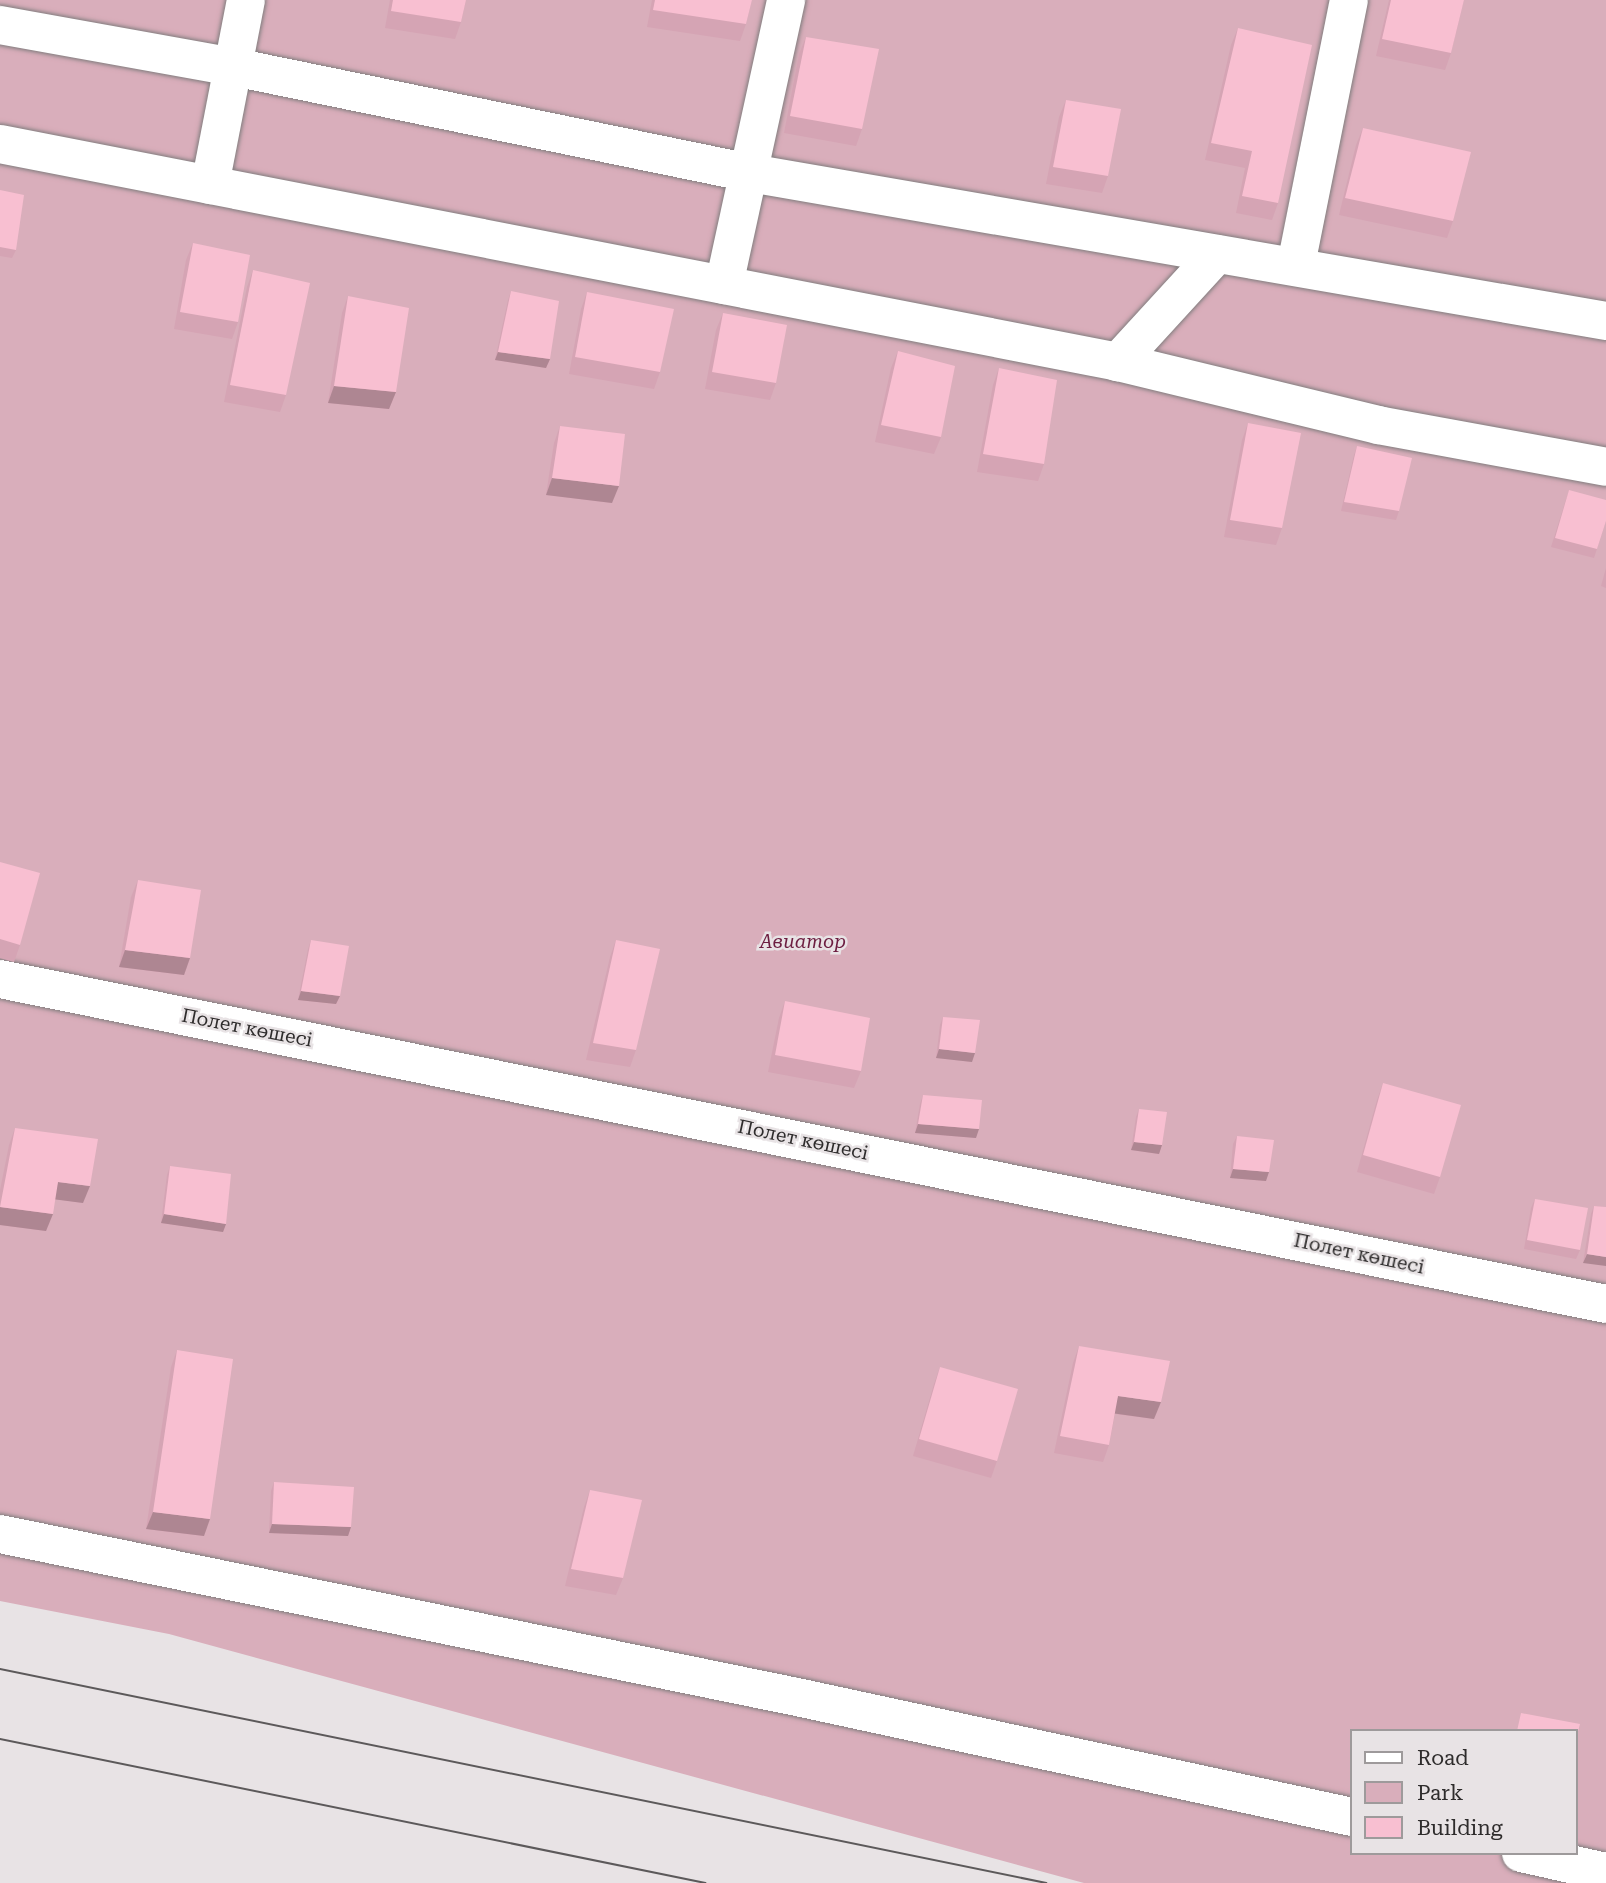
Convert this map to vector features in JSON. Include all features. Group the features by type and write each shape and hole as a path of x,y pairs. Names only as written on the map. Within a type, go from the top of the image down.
{"street":[{"path":"211,185 246,0"},
{"path":"724,285 786,0"},
{"path":"1296,265 1349,0"},
{"path":"0,25 234,67 750,173 1217,254 1296,265 1606,321"},
{"path":"0,144 1118,362 1378,425 1606,467"},
{"path":"1118,362 1217,254"},
{"name":"Полет көшесі","path":"0,979 1606,1304"},
{"path":"0,1534 797,1697 1350,1817"},
{"path":"1530,1855 1606,1872"}],"green space":[{"name":"Авиатор","path":"0,0 1606,0 1606,1883 1084,1883 169,1634 0,1601"}],"building":[{"path":"393,0 466,0 461,22 391,11"},
{"path":"655,0 752,0 746,24 653,10"},
{"path":"1391,0 1464,0 1451,53 1382,39"},
{"path":"1238,28 1312,45 1278,203 1242,196 1252,151 1211,143"},
{"path":"806,37 879,49 862,129 790,116"},
{"path":"1066,100 1121,109 1108,176 1053,167"},
{"path":"1363,128 1471,152 1453,221 1345,198"},
{"path":"0,190 24,195 16,250 0,247"},
{"path":"193,243 250,255 238,322 180,312"},
{"path":"253,270 310,283 286,395 230,385"},
{"path":"511,291 559,301 550,359 498,352"},
{"path":"587,292 674,309 660,372 575,357"},
{"path":"348,296 409,308 396,392 334,386"},
{"path":"723,313 787,325 776,383 712,372"},
{"path":"898,351 955,366 941,437 881,425"},
{"path":"999,368 1057,380 1044,464 983,454"},
{"path":"1248,423 1301,433 1282,528 1230,520"},
{"path":"560,426 625,434 619,486 552,478"},
{"path":"1357,446 1412,458 1399,511 1344,502"},
{"path":"1569,490 1606,500 1606,521 1597,549 1555,538"},
{"path":"0,862 40,873 20,945 0,939"},
{"path":"138,880 201,890 190,958 125,950"},
{"path":"311,940 349,946 340,996 301,991"},
{"path":"616,940 660,949 636,1050 593,1043"},
{"path":"785,1001 870,1018 861,1071 775,1055"},
{"path":"943,1017 980,1020 975,1053 939,1049"},
{"path":"1383,1083 1461,1105 1440,1177 1363,1155"},
{"path":"923,1095 982,1100 979,1129 918,1124"},
{"path":"1139,1109 1167,1112 1162,1145 1134,1142"},
{"path":"15,1128 98,1139 90,1186 58,1182 53,1214 0,1207"},
{"path":"1237,1136 1274,1140 1269,1172 1233,1169"},
{"path":"170,1166 231,1174 226,1224 164,1214"},
{"path":"1535,1199 1588,1208 1580,1250 1527,1240"},
{"path":"1594,1206 1606,1207 1606,1257 1587,1254"},
{"path":"1079,1346 1170,1361 1161,1402 1118,1396 1109,1445 1060,1436"},
{"path":"177,1350 233,1359 210,1519 153,1512"},
{"path":"940,1367 1018,1389 997,1461 919,1439"},
{"path":"274,1482 354,1487 351,1527 272,1524"},
{"path":"590,1490 642,1500 623,1578 571,1569"},
{"path":"1521,1713 1580,1724 1578,1732 1578,1729 1517,1729"}],"tram line":[{"path":"0,1669 1046,1883"},
{"path":"0,1739 705,1883"}]}
